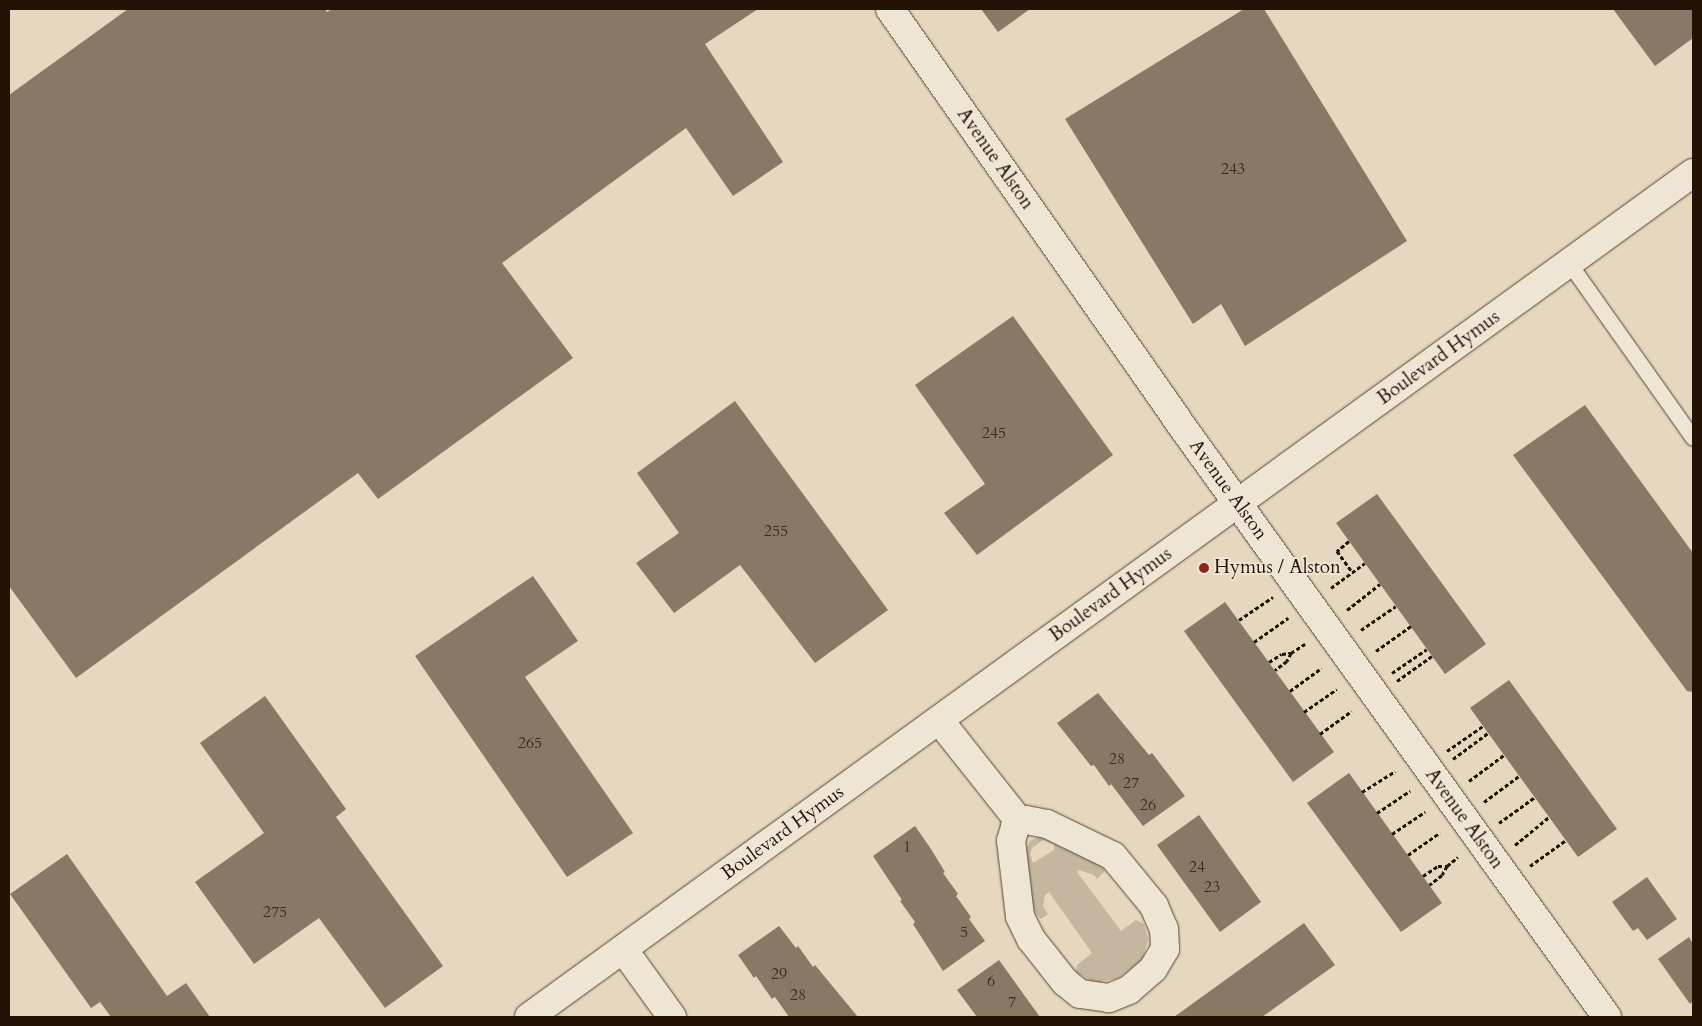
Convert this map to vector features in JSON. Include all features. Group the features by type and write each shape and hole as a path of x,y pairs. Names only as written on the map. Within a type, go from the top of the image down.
{"street":[{"name":"Avenue Alston","path":"890,9 1176,418 1606,1017"},
{"name":"Boulevard Hymus","path":"529,1017 1693,174"},
{"path":"939,720 1019,821"},
{"path":"1036,820 1047,824 1113,856 1154,906 1164,929 1165,950 1154,969 1129,990 1109,998 1080,994 1065,982 1031,939 1020,916 1012,852 1012,834 1019,821 1036,820"},
{"path":"623,950 672,1017"}],"lane":[{"path":"1569,263 1693,438"}],"path":[{"path":"1349,541 1336,550 1352,572"},
{"path":"1326,591 1365,563"},
{"path":"1343,614 1380,584"},
{"path":"1238,620 1279,593"},
{"path":"1356,633 1396,606"},
{"path":"1254,642 1295,614"},
{"path":"1371,654 1411,626"},
{"path":"1269,662 1282,654 1291,653 1306,643"},
{"path":"1387,677 1427,649"},
{"path":"1275,670 1287,661 1291,653"},
{"path":"1392,684 1432,656"},
{"path":"1290,691 1330,662"},
{"path":"1304,712 1344,684"},
{"path":"1320,734 1360,706"},
{"path":"1443,754 1483,726"},
{"path":"1448,762 1488,733"},
{"path":"1464,784 1504,755"},
{"path":"1362,792 1396,770"},
{"path":"1479,805 1519,776"},
{"path":"1378,813 1417,786"},
{"path":"1495,826 1535,797"},
{"path":"1392,834 1434,806"},
{"path":"1510,848 1549,817"},
{"path":"1408,855 1448,827"},
{"path":"1526,869 1566,840"},
{"path":"1430,885 1442,875 1447,866 1465,852"},
{"path":"1422,876 1438,866 1447,866"}],"shaded area":[{"path":"1043,835 1100,865 1105,871 1097,879 1094,875 1079,870 1077,872 1121,931 1136,920 1144,924 1148,939 1140,962 1118,978 1101,982 1091,981 1076,972 1077,965 1092,953 1049,892 1045,895 1043,906 1048,914 1041,919 1036,914 1033,907 1024,853 1030,841","holes":["1043,840 1054,844 1054,850 1033,863 1030,854 1032,848"]}],"building":[{"path":"128,9 325,9 327,12 332,9 758,9 705,44 783,162 733,196 686,128 502,263 573,358 378,499 358,473 76,678 9,586 9,95"},
{"path":"981,9 1030,9 998,32"},
{"path":"1244,9 1264,9 1407,241 1245,346 1221,304 1193,324 1065,119"},
{"path":"1613,9 1693,9 1693,38 1655,66"},
{"path":"1013,316 1113,455 977,555 944,513 985,484 915,385"},
{"path":"735,401 888,610 815,663 740,565 674,613 636,563 679,533 637,473"},
{"path":"1585,405 1693,553 1693,692 1687,691 1513,455"},
{"path":"1377,494 1486,644 1445,674 1336,523"},
{"path":"533,576 578,641 525,677 633,833 567,877 415,656"},
{"path":"1225,602 1334,752 1293,782 1184,631"},
{"path":"1509,680 1617,829 1578,857 1470,708"},
{"path":"1098,693 1149,755 1152,753 1185,796 1143,826 1111,784 1109,786 1094,765 1091,766 1057,723"},
{"path":"265,696 346,809 336,817 443,966 385,1008 319,918 254,964 195,882 264,833 200,743"},
{"path":"1349,773 1442,903 1401,932 1307,803"},
{"path":"1199,815 1261,902 1220,932 1157,845"},
{"path":"915,826 958,894 956,896 971,917 969,919 985,941 943,971 913,924 915,922 900,901 902,900 873,856"},
{"path":"67,854 167,996 186,983 210,1017 111,1017 100,1002 91,1008 10,894"},
{"path":"1647,877 1677,919 1647,940 1638,928 1633,931 1612,902"},
{"path":"1304,923 1335,965 1262,1017 1174,1017"},
{"path":"779,926 796,948 798,946 813,967 815,965 858,1017 789,1017 775,997 772,999 738,955"},
{"path":"1689,937 1693,944 1693,1001 1690,1004 1658,959"},
{"path":"999,960 1040,1017 977,1017 957,990"}],"place":[{"name":"Hymus / Alston","path":"1204,568"}]}
